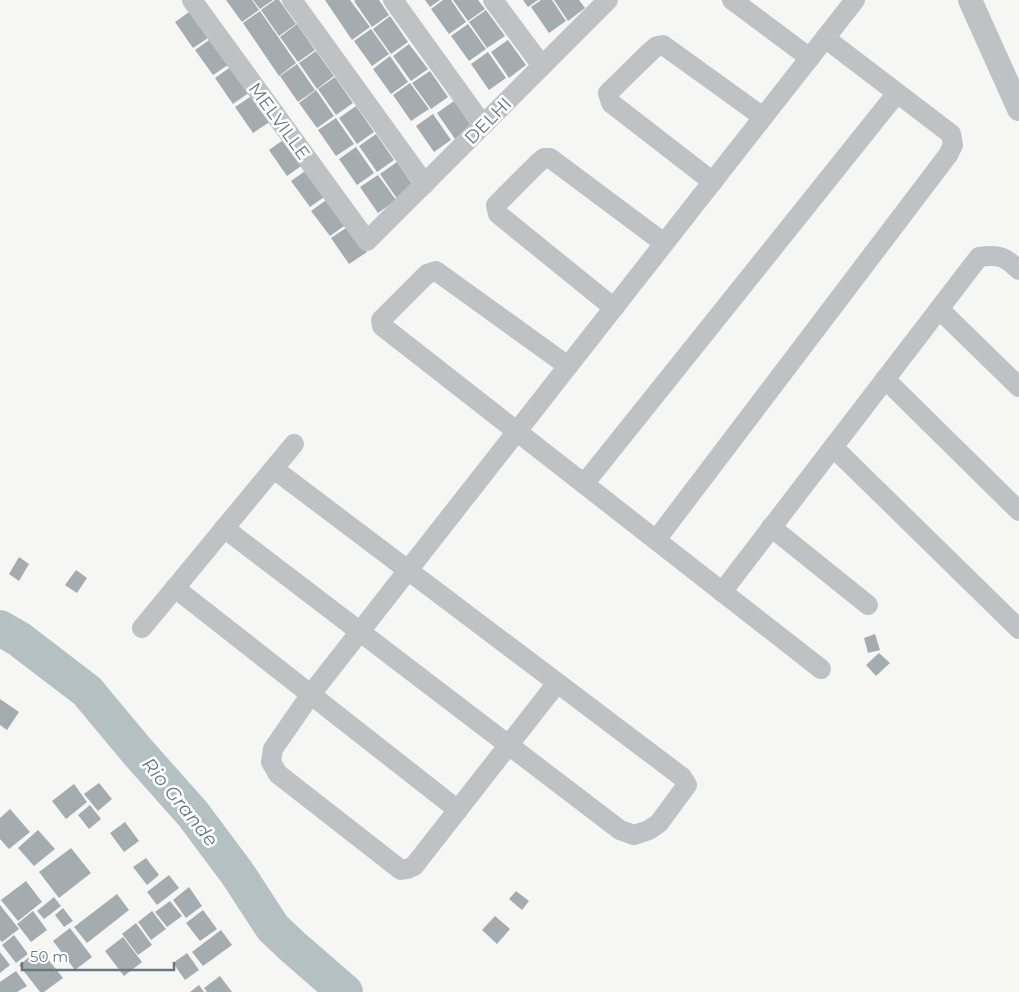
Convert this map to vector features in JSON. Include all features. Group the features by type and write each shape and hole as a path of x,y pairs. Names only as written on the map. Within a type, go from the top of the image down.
{"street":[{"name":"MELVILLE","path":"192,0 367,241"},
{"path":"292,0 425,184"},
{"path":"393,0 483,125"},
{"path":"493,0 542,66"},
{"path":"732,0 810,58"},
{"path":"558,683 414,866 407,869 401,870 278,774 271,762 273,749 311,694 855,0"},
{"path":"970,0 1019,109"},
{"name":"DELHI","path":"367,241 542,66 599,3"},
{"path":"656,540 948,155 953,145 951,134 825,38"},
{"path":"713,182 611,103 608,93 651,51 657,46 663,45 763,117"},
{"path":"584,484 897,93"},
{"path":"614,308 498,214 496,206 538,163 544,158 550,158 664,243"},
{"path":"722,592 979,257 992,255 1007,259 1019,270"},
{"path":"568,366 436,271 427,274 381,320 382,326 821,669"},
{"path":"939,309 1019,387"},
{"path":"885,379 1019,511"},
{"path":"142,628 294,444"},
{"path":"833,447 1019,629"},
{"path":"224,528 620,830 634,835 648,830 658,823 687,785 682,777 274,469"},
{"path":"772,527 868,605"},
{"path":"175,588 458,810"}],"building":[{"path":"226,0 252,0 259,10 242,22"},
{"path":"253,0 273,0 260,9"},
{"path":"275,0 279,0 296,24 279,36 261,10"},
{"path":"325,0 350,0 370,27 352,40"},
{"path":"379,0 389,15 372,27 354,1"},
{"path":"425,0 440,0 430,7"},
{"path":"443,0 451,0 466,22 449,34 431,9"},
{"path":"453,0 478,0 485,9 468,21"},
{"path":"523,0 538,0 528,7"},
{"path":"541,0 552,0 566,21 549,33 531,7"},
{"path":"554,0 579,0 585,8 568,21"},
{"path":"192,10 211,36 193,48 175,22"},
{"path":"486,10 505,36 487,48 469,22"},
{"path":"260,11 296,63 279,76 243,23"},
{"path":"390,16 408,42 391,54 373,29"},
{"path":"297,24 315,50 298,62 280,37"},
{"path":"468,24 486,49 469,61 451,36"},
{"path":"371,29 389,54 372,66 354,41"},
{"path":"212,38 231,63 213,75 195,50"},
{"path":"508,40 526,65 509,78 491,52"},
{"path":"409,44 428,69 411,81 393,56"},
{"path":"316,51 334,76 317,89 299,63"},
{"path":"488,52 506,78 489,90 471,64"},
{"path":"390,56 408,82 391,94 373,69"},
{"path":"297,64 315,90 298,102 280,76"},
{"path":"232,66 250,92 233,104 215,78"},
{"path":"430,71 448,97 431,109 412,83"},
{"path":"335,77 353,103 336,115 318,89"},
{"path":"410,83 429,109 411,121 393,95"},
{"path":"316,90 334,116 317,128 299,103"},
{"path":"253,95 271,121 253,133 235,107"},
{"path":"454,101 472,127 455,139 437,113"},
{"path":"356,106 374,132 357,144 339,118"},
{"path":"433,114 451,140 434,152 416,126"},
{"path":"336,118 354,144 336,156 318,130"},
{"path":"376,134 394,160 377,172 359,146"},
{"path":"286,138 304,164 287,176 269,150"},
{"path":"356,147 374,173 357,185 339,159"},
{"path":"397,162 415,188 398,200 380,174"},
{"path":"308,169 327,195 310,207 291,181"},
{"path":"378,175 396,200 378,213 360,187"},
{"path":"329,198 347,224 330,236 311,211"},
{"path":"349,226 367,252 349,264 331,238"},
{"path":"19,557 29,564 19,581 9,574"},
{"path":"76,570 87,578 77,593 65,585"},
{"path":"875,634 880,650 868,653 864,638"},
{"path":"879,653 890,663 876,676 866,665"},
{"path":"0,699 19,712 7,730 0,725"},
{"path":"99,783 112,799 98,811 84,794"},
{"path":"74,784 87,802 66,819 52,801"},
{"path":"90,805 101,819 89,829 78,815"},
{"path":"10,809 30,832 9,849 0,839 0,818"},
{"path":"125,822 139,841 124,852 110,833"},
{"path":"38,830 55,849 34,866 18,848"},
{"path":"71,848 91,873 59,898 39,872"},
{"path":"146,858 159,875 147,885 133,867"},
{"path":"169,875 179,888 157,905 147,892"},
{"path":"26,881 42,902 18,921 1,900"},
{"path":"189,887 202,906 186,918 173,900"},
{"path":"516,891 529,901 522,910 509,899"},
{"path":"117,894 129,910 87,943 74,927"},
{"path":"54,897 61,906 44,919 37,911"},
{"path":"170,901 182,916 167,927 155,912"},
{"path":"0,905 19,929 2,942 0,940"},
{"path":"63,908 73,921 64,927 55,915"},
{"path":"203,910 217,929 200,941 186,923"},
{"path":"33,911 47,930 31,942 17,924"},
{"path":"152,911 166,929 151,940 138,922"},
{"path":"495,916 510,929 497,944 482,930"},
{"path":"136,923 152,945 138,955 122,934"},
{"path":"70,928 92,957 75,970 53,941"},
{"path":"221,930 232,945 203,966 192,952"},
{"path":"14,935 28,954 16,963 2,945"},
{"path":"123,937 142,962 124,976 105,951"},
{"path":"40,949 63,978 44,992 40,992 19,965"},
{"path":"0,952 10,965 0,973"},
{"path":"187,953 199,970 185,980 173,963"},
{"path":"16,971 27,986 17,992 0,992 0,982"},
{"path":"220,976 232,992 207,992 204,988"},
{"path":"199,985 204,992 190,992"}],"waterway":[{"name":"Rio Grande","path":"0,628 19,639 87,691 193,814 237,873 273,928 345,992"}]}
